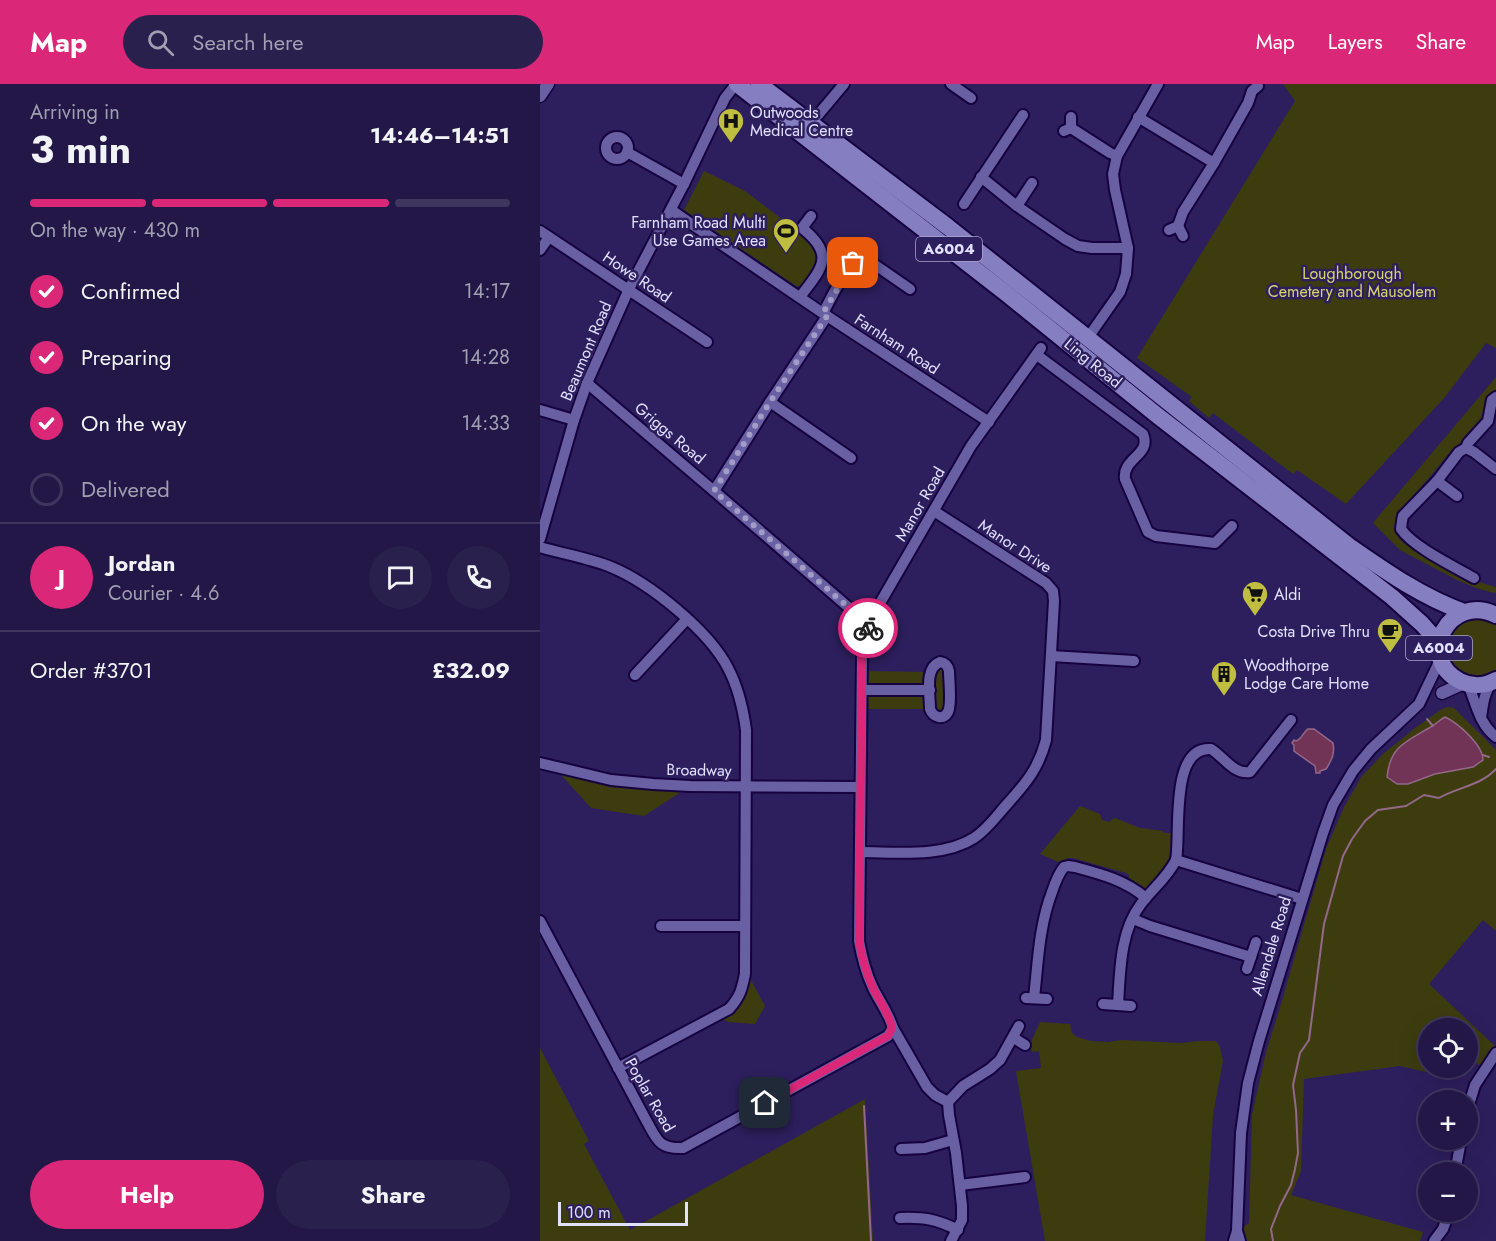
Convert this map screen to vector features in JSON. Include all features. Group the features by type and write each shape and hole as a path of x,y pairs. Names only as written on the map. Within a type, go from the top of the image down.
{"main road":[{"name":"Ling Road","path":"737,84 1392,597 1431,634 1440,655"},
{"name":"Ling Road","path":"759,84 948,227 1349,546 1419,592 1464,612"},
{"path":"783,120 807,119"},
{"name":"A6004","path":"1493,611 1464,612 1447,624 1441,636 1440,655 1447,670 1454,678 1466,684 1478,686 1494,681"}],"street":[{"path":"540,96 548,84"},
{"name":"Beaumont Road","path":"540,539 587,383 629,289 671,210 725,98 737,84"},
{"path":"807,119 818,115 844,84"},
{"path":"951,84 971,98"},
{"path":"1088,339 1120,292 1126,274 1128,248 1114,190 1113,174 1117,156 1158,84"},
{"path":"1177,231 1183,212 1248,103 1251,88"},
{"path":"964,204 1023,115"},
{"path":"1138,117 1214,163"},
{"path":"1069,125 1117,156"},
{"path":"627,152 684,184"},
{"path":"981,177 1017,206 1078,246 1128,248"},
{"path":"1017,206 1032,183"},
{"name":"Farnham Road","path":"671,210 825,315 989,422"},
{"path":"800,297 819,270 823,259 823,252 818,242 797,225 811,216"},
{"name":"Howe Road","path":"540,250 544,234 707,342"},
{"path":"714,491 825,315 853,263 859,259 868,260 893,285 910,290"},
{"name":"Manor Road","path":"948,1102 935,1095 927,1087 892,1028 890,1019 865,970 859,941 862,653 869,625 876,610 972,446 1039,352 1143,434 1146,440 1145,446 1121,472 1146,529 1152,535 1215,543 1232,526"},
{"name":"Griggs Road","path":"587,383 869,625"},
{"path":"1474,578 1427,550 1401,529 1404,516 1488,421 1492,400 1496,397"},
{"path":"770,402 851,458"},
{"path":"540,410 574,420"},
{"path":"1466,448 1496,469"},
{"path":"1437,481 1457,496"},
{"name":"Manor Drive","path":"860,852 922,852 952,848 973,839 993,823 1034,771 1046,740 1053,591 1046,584 934,511"},
{"path":"540,548 608,566 650,588 706,637 728,667 744,714 746,730 745,974 742,987 737,1000 729,1009 618,1068"},
{"path":"635,675 687,619"},
{"name":"Allendale Road","path":"1419,704 1440,655"},
{"path":"1051,656 1134,661"},
{"path":"937,663 945,663 949,671 950,708 948,714 938,718 932,714 930,690 932,668 937,663"},
{"path":"1481,718 1486,690 1494,681"},
{"path":"1466,684 1481,718 1496,737"},
{"name":"Allendale Road","path":"1237,1238 1241,1133 1248,1083 1328,819 1347,781 1371,749 1419,704 1466,684"},
{"path":"862,690 930,690"},
{"path":"1118,1005 1123,945 1133,919 1146,898 1165,879 1176,860 1179,844 1179,797 1185,770 1193,756 1202,750 1211,749 1238,771 1246,772 1254,768 1291,720"},
{"path":"1272,722 1283,730"},
{"name":"Broadway","path":"540,763 611,780 690,786 860,787"},
{"path":"1176,860 1302,899"},
{"path":"1047,999 1030,998 1044,918 1057,878 1064,867 1075,867 1119,880 1146,898"},
{"path":"1133,919 1251,957"},
{"name":"Poplar Road","path":"540,921 660,1144 671,1149 682,1148 888,1036 892,1028"},
{"path":"661,926 744,926"},
{"path":"1247,969 1256,942"},
{"path":"1103,1004 1131,1005"},
{"path":"951,1241 962,1221 960,1185 948,1102 963,1086 1000,1060 1019,1026"},
{"path":"1014,1038 1025,1045"},
{"path":"1473,1090 1496,1053"},
{"path":"906,1145 925,1148 953,1140"},
{"path":"960,1185 1013,1184 1025,1177"},
{"path":"908,1230 905,1218 926,1218 958,1230"},
{"path":"1434,1241 1445,1222"}],"green space":[{"name":"Loughborough Cemetery and Mausolem","path":"1283,84 1496,84 1496,348 1486,343 1445,397 1346,504 1297,470 1293,474 1213,413 1209,418 1189,401 1192,397 1137,358 1295,101"},
{"path":"704,171 745,191 812,242 818,251 816,267 801,286 796,286 684,210"},
{"path":"1496,377 1496,392 1488,421 1468,443 1456,448 1448,455 1407,504 1401,529 1482,583 1496,587 1494,593 1457,580 1400,550 1373,523"},
{"path":"1496,615 1496,680 1488,684 1447,670 1443,665 1453,619"},
{"path":"940,662 949,671 943,717 930,709 861,709 862,671 930,672"},
{"path":"1454,708 1496,750 1496,931 1483,920 1429,984 1465,1018 1418,1018 1418,1070 1400,1066 1304,1079 1301,1171 1291,1195 1423,1232 1420,1241 1240,1241 1237,1231 1249,1223 1252,1115 1266,1052 1326,849 1344,807 1362,776 1383,754 1442,709"},
{"path":"554,767 690,786 644,816 591,808"},
{"path":"1080,806 1100,814 1102,820 1110,822 1115,818 1140,828 1164,833 1172,831 1172,845 1178,851 1146,898 1128,885 1129,875 1126,873 1073,858 1068,858 1061,863 1040,854"},
{"path":"745,969 765,1006 755,1024 728,1022 716,1016 729,1009"},
{"path":"1040,1022 1070,1024 1072,1033 1091,1041 1181,1043 1216,1041 1223,1061 1213,1115 1205,1241 1045,1241 1016,1071 1041,1068 1039,1051 1032,1052 1030,1044"},
{"path":"1478,1030 1496,1047 1482,1067 1478,1064"},
{"path":"540,1048 589,1141 584,1144 630,1230 865,1099 873,1241 540,1241"}],"shaded area":[{"path":"1445,717 1469,735 1479,748 1483,760 1473,767 1435,774 1408,784 1397,784 1387,777 1391,759 1400,746"},
{"path":"1308,729 1314,729 1333,743 1334,750 1331,759 1326,769 1320,773 1316,773 1315,766 1294,751 1292,743 1300,739"}],"waterway":[{"path":"1427,719 1433,726"},
{"path":"1483,755 1489,757"},
{"path":"1273,1241 1271,1229 1291,1185 1298,1153 1293,1085 1300,1053 1309,1040 1324,924 1343,856 1365,821 1378,810 1406,806 1424,795 1439,798 1476,783 1496,769"},
{"path":"864,1106 871,1241"}],"way so far":[{"path":"853,263 823,313 827,316 714,491 869,625 868,628"}],"place":[{"name":"Outwoods Medical Centre","path":"731,144"},
{"name":"Farnham Road Multi Use Games Area","path":"786,254"},
{"name":"Aldi","path":"1255,617"},
{"name":"Costa Drive Thru","path":"1390,654"},
{"name":"Woodthorpe Lodge Care Home","path":"1224,697"}],"route":[{"path":"765,1103 888,1036 892,1028 890,1019 865,970 859,941 862,653 868,628"}]}
